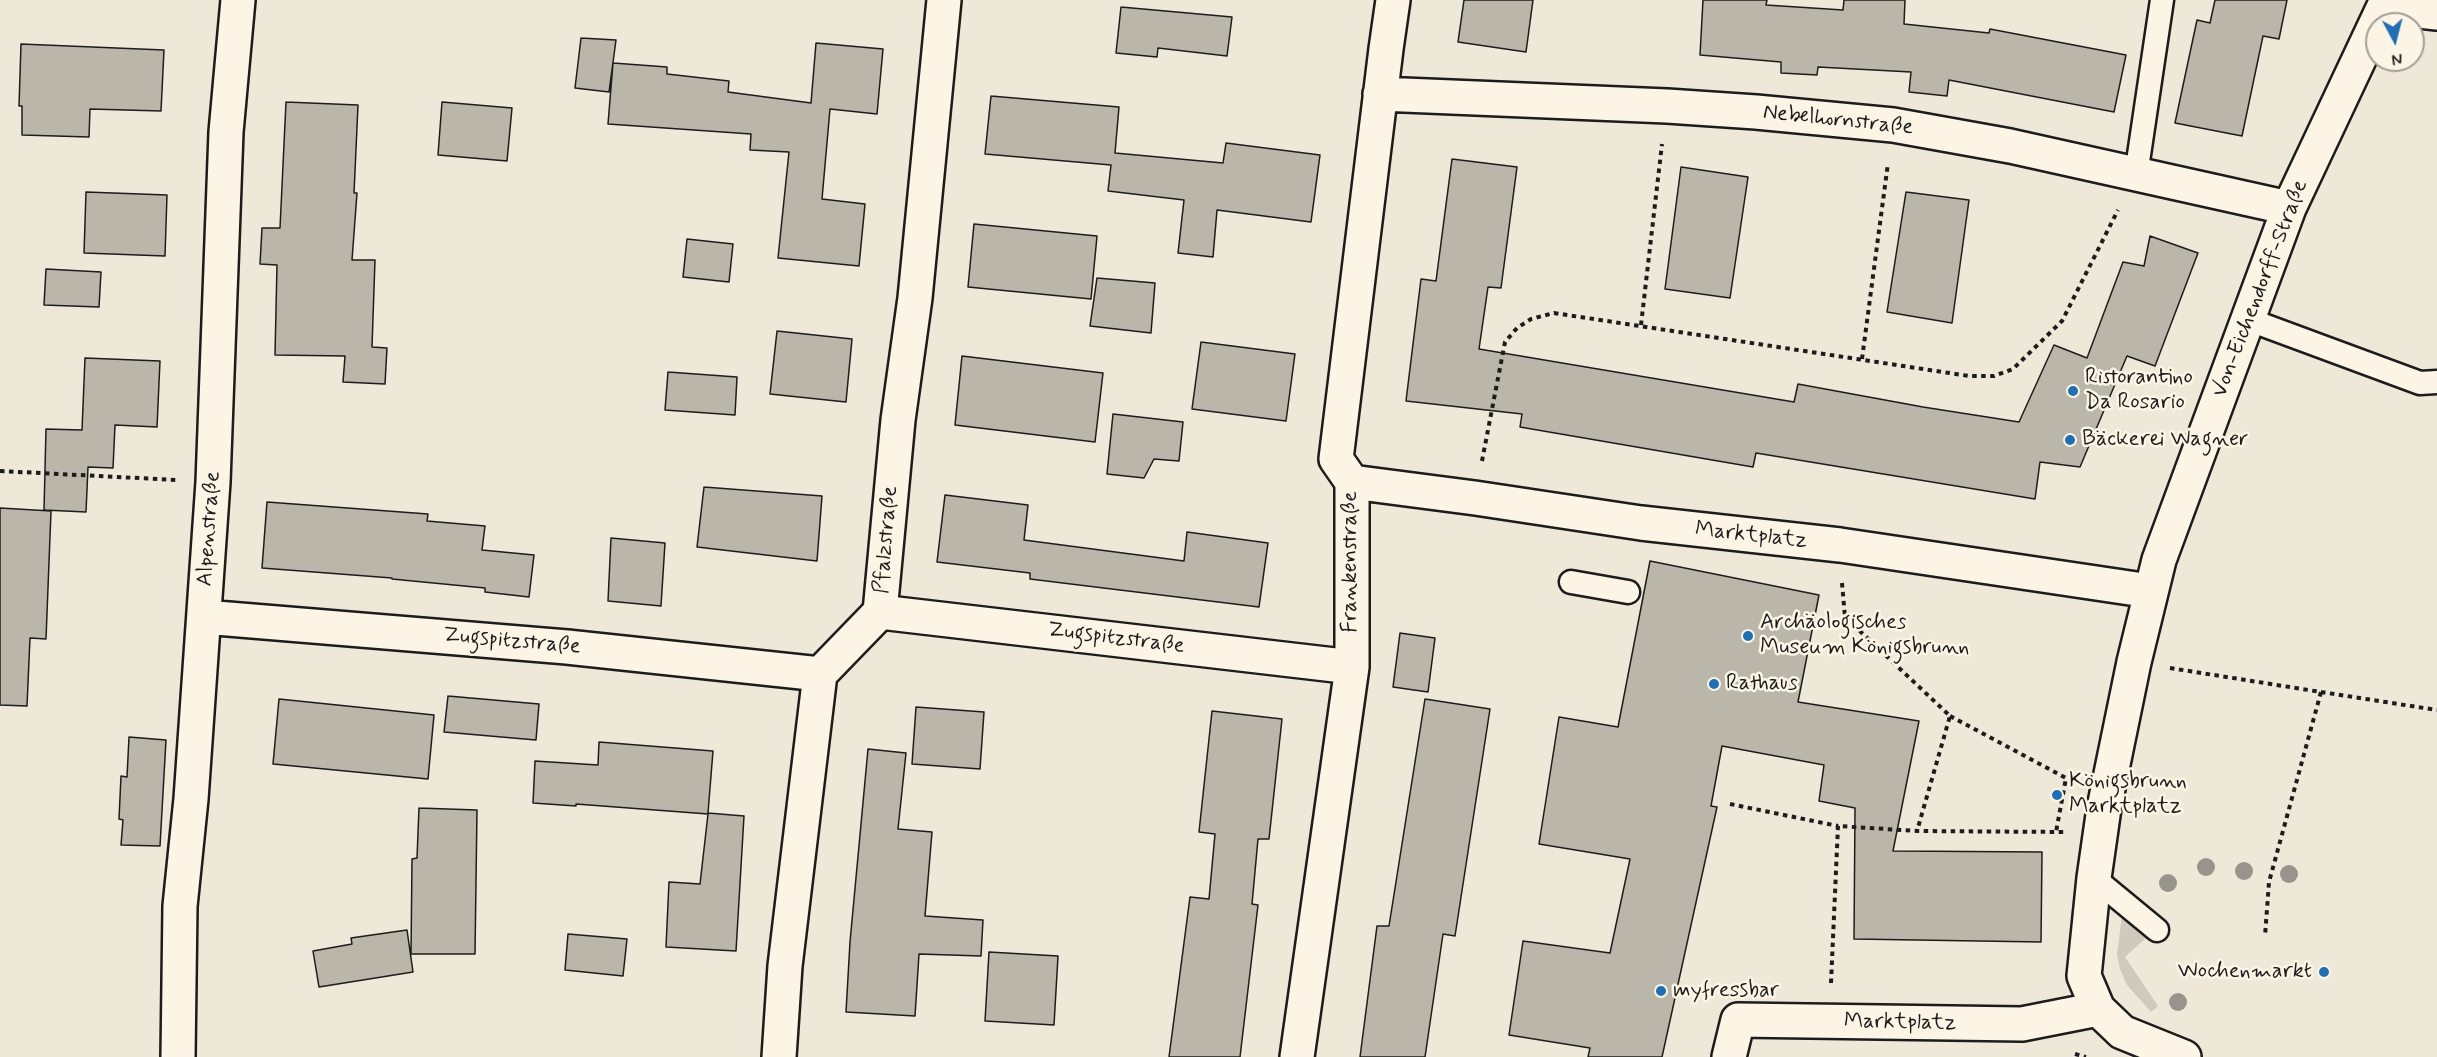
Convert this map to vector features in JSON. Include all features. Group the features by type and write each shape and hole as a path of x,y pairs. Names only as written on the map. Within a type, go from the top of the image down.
{"street":[{"name":"Alpenstraße","path":"178,1057 180,906 191,799 213,482 226,132 238,0"},
{"name":"Pfalzstraße","path":"820,674 880,612 898,420 915,298 944,0"},
{"name":"Frankenstraße","path":"1297,1057 1352,667 1352,482 1336,459 1380,94 1394,0"},
{"path":"2386,3 2437,13"},
{"name":"Von-Eichendorff-Straße","path":"2098,1009 2084,976 2094,879 2134,662 2150,591 2159,560 2289,208 2386,3"},
{"name":"Nebelhornstraße","path":"1380,94 1667,106 1893,125 2010,146 2289,208"},
{"name":"Marktplatz","path":"1352,482 1641,523 1840,545 2150,591"},
{"name":"Zugspitzstraße","path":"880,612 1352,667"},
{"name":"Zugspitzstraße","path":"204,617 567,647 820,674"},
{"path":"779,1057 785,966 820,674"},
{"path":"2098,1009 2122,1032 2184,1057"},
{"name":"Marktplatz","path":"1729,1057 1738,1020 2022,1024 2098,1009"}],"lane":[{"path":"2136,175 2162,0"},
{"path":"2247,319 2420,383 2437,382"},
{"path":"1571,582 1628,592"},
{"path":"2094,879 2157,930"}],"path":[{"path":"1641,325 1667,106"},
{"path":"1862,359 1893,125"},
{"path":"1475,498 1505,342 1517,328 1531,319 1554,313 1969,376 1994,376 2013,369 2062,321 2136,175"},
{"path":"0,471 213,482"},
{"path":"1840,545 1845,617 1950,716 2066,778 2056,832"},
{"path":"2134,662 2437,710"},
{"path":"2265,936 2269,882 2321,692"},
{"path":"1917,831 1950,716"},
{"path":"1730,804 1838,826 1917,831 2101,832"},
{"path":"1828,1022 1838,826"}],"shaded area":[{"path":"2122,915 2149,935 2125,957 2158,1006 2151,1012 2127,985 2120,969 2117,955"}],"building":[{"path":"1464,0 1533,0 1526,52 1458,42"},
{"path":"1703,0 1767,0 1766,5 1843,10 1844,0 1905,0 1904,24 1989,33 1990,29 2126,55 2114,112 1949,80 1947,96 1909,92 1911,72 1818,67 1817,75 1781,73 1781,62 1700,55"},
{"path":"2215,0 2287,0 2279,39 2263,36 2242,136 2175,123 2197,20 2210,23"},
{"path":"1121,7 1232,17 1227,56 1158,48 1157,57 1116,53"},
{"path":"581,38 616,40 609,92 575,88"},
{"path":"816,43 883,49 877,114 830,109 822,199 865,204 859,266 778,258 789,152 750,150 751,134 608,124 613,63 667,67 667,74 729,81 728,92 811,103"},
{"path":"21,44 164,50 161,111 90,109 89,137 22,135 22,106 19,106"},
{"path":"991,96 1119,107 1115,153 1223,163 1226,143 1320,155 1311,222 1217,210 1213,257 1178,253 1184,200 1108,191 1111,165 985,154"},
{"path":"286,102 358,105 354,193 357,193 352,260 375,260 372,347 387,348 385,384 343,382 345,356 275,355 277,265 260,264 262,228 280,228"},
{"path":"442,102 512,108 507,161 438,155"},
{"path":"1452,159 1517,167 1501,288 1488,287 1479,349 1794,402 1798,384 2019,422 2054,345 2087,358 2123,262 2144,266 2150,236 2198,253 2155,366 2127,356 2080,467 2040,462 2035,499 1756,453 1753,467 1520,427 1522,414 1406,401 1421,279 1436,281"},
{"path":"1681,167 1748,177 1730,298 1665,289"},
{"path":"86,192 167,195 165,256 84,253"},
{"path":"1906,192 1969,200 1952,323 1887,312"},
{"path":"974,224 1097,236 1091,299 968,287"},
{"path":"687,239 733,244 729,282 683,277"},
{"path":"46,269 101,272 99,307 44,305"},
{"path":"1097,278 1155,283 1151,333 1090,326"},
{"path":"777,331 852,339 846,402 770,394"},
{"path":"1201,342 1295,354 1286,421 1192,409"},
{"path":"962,356 1103,373 1095,442 955,425"},
{"path":"85,358 160,361 157,427 115,425 113,468 88,467 86,512 44,510 46,429 82,430"},
{"path":"668,372 737,377 735,415 665,410"},
{"path":"1113,414 1183,422 1179,461 1154,459 1144,478 1107,474"},
{"path":"704,487 822,496 817,561 697,547"},
{"path":"945,495 1028,505 1024,540 1184,561 1187,532 1268,543 1259,607 1030,579 1030,573 937,562"},
{"path":"267,502 428,514 427,521 485,526 482,550 534,555 529,597 485,592 485,588 262,568"},
{"path":"0,508 51,511 46,639 30,638 27,706 0,705"},
{"path":"611,538 665,543 661,606 608,601"},
{"path":"1650,561 1819,595 1798,702 1919,721 1893,851 2042,852 2041,942 1854,939 1855,808 1819,801 1824,765 1722,746 1711,806 1717,807 1662,1057 1588,1057 1590,1048 1509,1035 1523,941 1610,953 1630,859 1539,844 1559,717 1618,727"},
{"path":"1400,633 1435,638 1428,692 1393,687"},
{"path":"448,696 539,704 536,740 444,732"},
{"path":"279,699 434,715 428,779 273,764"},
{"path":"1425,699 1490,709 1455,936 1443,934 1425,1057 1360,1057 1377,926 1389,926"},
{"path":"916,707 984,712 980,769 912,764"},
{"path":"1212,711 1282,719 1269,839 1258,839 1252,904 1258,905 1240,1057 1169,1057 1190,897 1209,899 1215,834 1199,832"},
{"path":"129,737 166,740 160,846 121,845 123,820 119,819 121,776 127,777"},
{"path":"599,742 713,751 708,813 744,816 736,951 666,947 669,882 700,884 708,814 533,803 535,761 598,765"},
{"path":"868,749 906,753 898,829 932,832 925,916 983,920 981,956 919,954 915,1016 846,1012 850,942"},
{"path":"419,808 477,810 475,954 411,954 412,859 417,858"},
{"path":"407,930 413,972 319,987 313,951 352,944 351,938"},
{"path":"568,934 627,939 623,976 565,970"},
{"path":"989,952 1058,956 1054,1025 985,1021"}],"place":[{"name":"Ristorantino Da Rosario","path":"2073,391"},
{"name":"Bäckerei Wagner","path":"2070,440"},
{"name":"Archäologisches Museum Königsbrunn","path":"1748,636"},
{"name":"Rathaus","path":"1714,684"},
{"name":"Königsbrunn Marktplatz","path":"2057,795"},
{"name":"Wochenmarkt","path":"2324,972"},
{"name":"myfressbar","path":"1661,991"}]}
